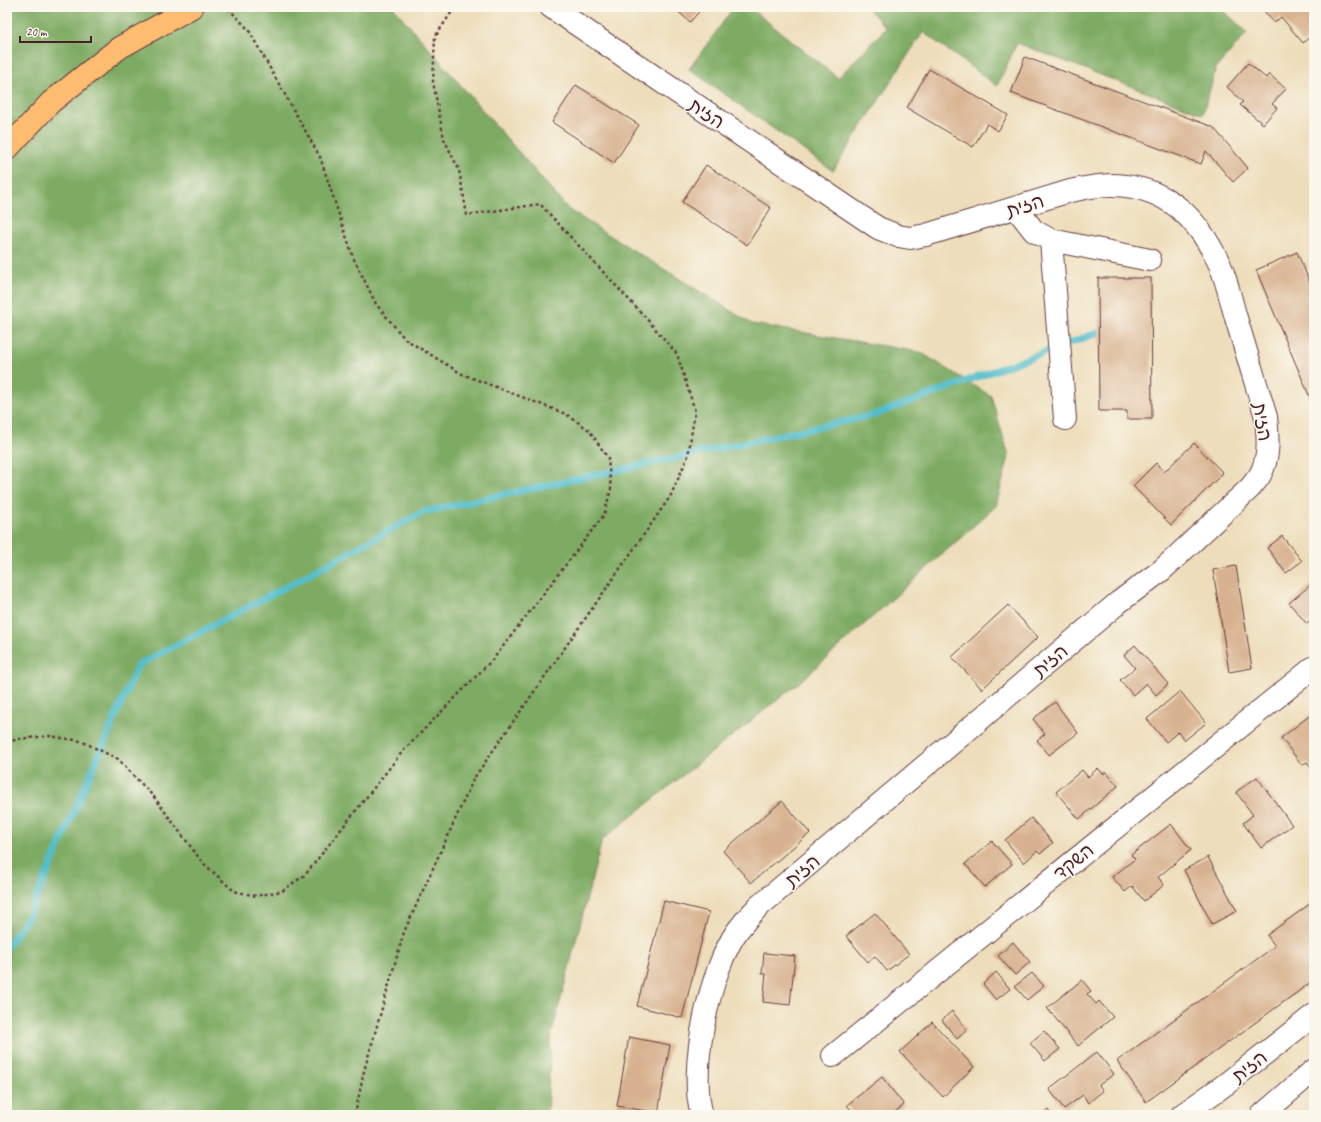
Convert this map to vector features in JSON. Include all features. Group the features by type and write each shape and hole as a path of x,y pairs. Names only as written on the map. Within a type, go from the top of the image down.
{"main road":[{"path":"7,149 51,102 119,48 192,7"}],"street":[{"name":"הזית","path":"552,8 878,228 898,236 910,238 926,235 1070,191 1093,186 1112,185 1135,187 1156,194 1174,203 1204,236 1220,266 1266,416 1268,438 1267,457 1260,476 1250,488 1162,570 1119,602 764,902 737,930 723,956 715,979 699,1048 697,1081 702,1115"},
{"path":"1016,208 1034,230 1051,240 1150,260"},
{"path":"1051,240 1065,419"},
{"name":"השקד","path":"833,1056 1314,667"},
{"name":"הזית","path":"1182,1115 1226,1084 1314,1015"},
{"path":"1262,1115 1314,1070"}],"path":[{"path":"7,743 18,739 49,736 81,741 118,759 154,797 202,862 234,891 256,896 282,890 305,875 403,751 494,658 604,515 611,489 608,458 589,430 566,414 462,374 405,339 376,304 353,257 320,157 248,29 227,7"},
{"path":"355,1115 364,1071 404,932 474,778 670,497 688,456 695,411 677,354 645,317 540,204 467,215 459,170 444,139 433,82 435,37 455,7"},
{"path":"496,7 552,8"}],"green space":[{"path":"7,7 393,7 569,210 752,324 920,352 991,396 1009,456 996,506 801,681 602,840 551,1037 547,1115 7,1115"},
{"path":"734,7 749,7 838,78 886,28 867,7 1221,7 1247,33 1216,68 1203,114 1017,43 997,86 923,32 833,171 689,69"}],"building":[{"path":"673,7 703,7 690,22"},
{"path":"1267,7 1314,7 1314,33 1303,43 1281,17 1274,23 1264,11"},
{"path":"1025,57 1213,127 1248,168 1233,182 1206,151 1201,164 1011,93"},
{"path":"1248,63 1266,78 1269,74 1286,89 1272,104 1277,108 1263,124 1240,105 1243,102 1227,87"},
{"path":"929,69 1008,115 998,131 987,124 973,147 907,108"},
{"path":"576,85 639,125 614,163 552,122"},
{"path":"706,165 771,208 747,245 682,202"},
{"path":"1297,252 1314,292 1314,407 1256,270"},
{"path":"1098,278 1151,278 1152,419 1127,419 1127,411 1099,411"},
{"path":"1194,443 1223,473 1171,525 1133,486 1156,463 1164,472"},
{"path":"1282,536 1302,561 1286,573 1267,548"},
{"path":"1236,566 1252,668 1229,672 1213,570"},
{"path":"1314,582 1314,618 1307,624 1289,603"},
{"path":"1008,605 1038,637 982,689 952,657"},
{"path":"1135,645 1168,684 1156,695 1146,683 1133,695 1120,680 1135,668 1124,655"},
{"path":"1180,691 1206,723 1185,740 1178,732 1166,742 1147,719"},
{"path":"1055,702 1078,733 1049,755 1037,740 1045,734 1033,719"},
{"path":"1313,713 1314,772 1307,762 1302,765 1281,738"},
{"path":"1098,768 1103,774 1106,772 1118,786 1079,819 1056,792 1082,770 1088,777"},
{"path":"1257,777 1292,825 1261,848 1243,823 1253,815 1236,792"},
{"path":"782,801 810,833 751,883 723,851"},
{"path":"1031,818 1053,843 1040,854 1037,851 1024,863 1005,840"},
{"path":"1171,824 1191,850 1158,877 1164,885 1144,901 1132,886 1125,892 1112,877 1135,859 1131,855"},
{"path":"992,841 1012,864 985,887 965,864"},
{"path":"1208,857 1237,911 1212,924 1184,870"},
{"path":"664,901 709,912 682,1018 637,1006"},
{"path":"1314,901 1314,980 1146,1102 1117,1061 1275,946 1267,935"},
{"path":"875,913 909,954 887,971 875,956 868,962 846,936"},
{"path":"1013,942 1030,962 1015,975 998,956"},
{"path":"764,953 795,956 790,1005 763,1002 766,974 762,974"},
{"path":"996,972 1010,989 996,1000 983,984"},
{"path":"1032,973 1044,986 1027,1000 1015,986"},
{"path":"1082,980 1091,991 1087,994 1096,1004 1099,1001 1113,1017 1078,1046 1047,1008"},
{"path":"952,1011 967,1030 957,1039 942,1020"},
{"path":"932,1022 974,1067 943,1097 900,1052"},
{"path":"1044,1031 1060,1049 1045,1061 1030,1043"},
{"path":"629,1037 670,1045 658,1113 617,1106"},
{"path":"1097,1052 1114,1074 1099,1085 1103,1091 1088,1103 1083,1095 1064,1109 1049,1089"},
{"path":"882,1077 904,1105 891,1115 855,1115 847,1105"},
{"path":"1048,1110 1052,1115 1042,1115"}],"waterway":[{"path":"7,947 28,917 138,665 423,512 874,415 1097,333"}]}
